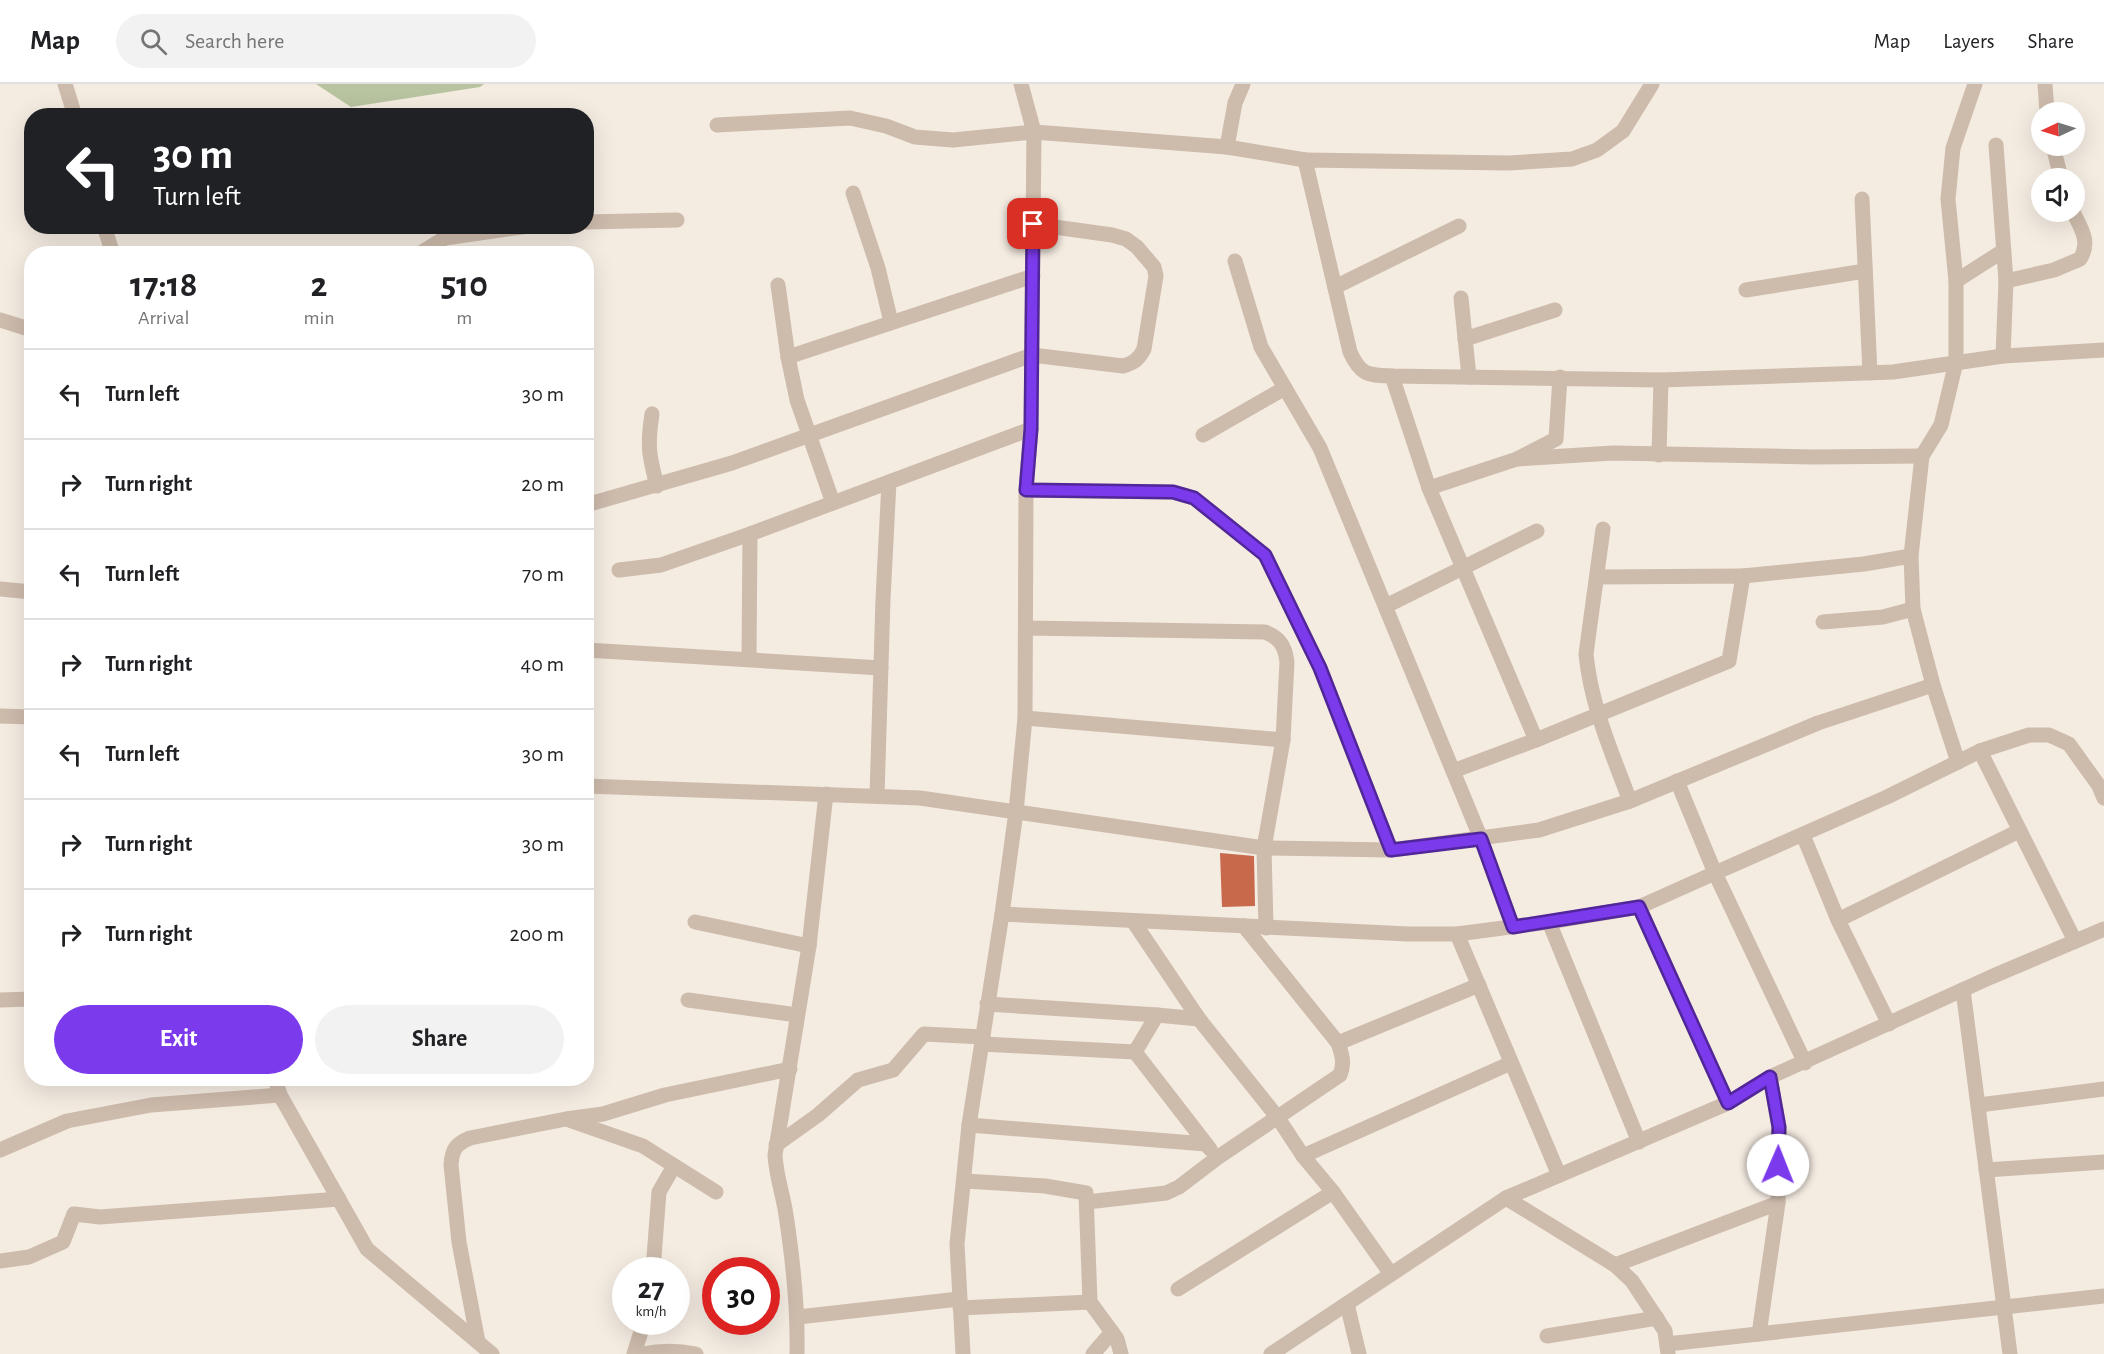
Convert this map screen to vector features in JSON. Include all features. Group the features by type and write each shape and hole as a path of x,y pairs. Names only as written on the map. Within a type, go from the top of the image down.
{"street":[{"path":"65,84 72,108"},
{"path":"963,1354 957,1244 969,1125 1002,914 1016,812 1025,718 1026,490 1031,429 1034,132 1021,84"},
{"path":"1227,147 1234,103 1243,84"},
{"path":"717,125 850,118 886,126 915,137 953,140 1034,132 1227,147 1305,160 1509,163 1572,159 1597,150 1623,131 1652,84"},
{"path":"1958,762 1933,685 1913,609 1911,555 1922,456 1941,425 1956,362 1956,281 1948,199 1953,148 1975,84"},
{"path":"2045,84 2047,102"},
{"path":"1996,145 2006,281 2003,356"},
{"path":"1305,160 1350,352 1356,366 1372,375 1661,380 1870,373 1893,372 2003,356 2104,350"},
{"path":"853,194 879,268 891,322"},
{"path":"1862,199 1870,373"},
{"path":"594,222 678,220"},
{"path":"2006,281 2054,270 2080,259 2086,245 2078,222"},
{"path":"594,500 657,486 732,463 1032,355 1123,366 1139,358 1144,349 1156,276 1154,267 1137,247 1126,239 1033,224"},
{"path":"1335,287 1459,226"},
{"path":"428,246 445,238 473,234"},
{"path":"1956,281 2003,251"},
{"path":"1235,261 1261,347 1320,448 1454,771 1513,927"},
{"path":"1746,290 1865,271"},
{"path":"788,357 1033,276"},
{"path":"778,285 796,400 833,503"},
{"path":"1461,298 1469,376"},
{"path":"1465,339 1555,310"},
{"path":"0,320 24,328"},
{"path":"1392,376 1429,488 1536,740"},
{"path":"1429,488 1517,459 1556,439 1560,377"},
{"path":"1659,455 1661,380"},
{"path":"1203,435 1285,388"},
{"path":"651,414 649,454 657,486"},
{"path":"619,570 661,565 1031,429"},
{"path":"1517,459 1613,453 1922,456"},
{"path":"877,796 889,482"},
{"path":"1026,490 1173,492 1194,498 1265,555 1320,668 1391,850"},
{"path":"1603,529 1586,654 1598,715 1630,801"},
{"path":"1386,606 1538,531"},
{"path":"749,659 750,534"},
{"path":"1598,577 1743,576 1864,564 1911,555"},
{"path":"1454,771 1730,661 1743,576"},
{"path":"0,589 24,591"},
{"path":"1823,622 1883,617 1913,609"},
{"path":"1027,628 1265,632 1277,637 1286,650 1287,662 1283,740 1264,848 1266,927"},
{"path":"594,650 881,668"},
{"path":"594,787 920,798 1264,848 1391,850 1539,830 1630,801 1818,723 1933,685"},
{"path":"0,716 24,717"},
{"path":"1025,718 1283,740"},
{"path":"1002,914 1408,934 1457,934 1639,907 1887,797 1980,751 2029,735 2049,735 2069,744 2099,786 2104,798"},
{"path":"1980,751 2075,941"},
{"path":"1677,781 1715,873 1805,1063"},
{"path":"797,1354 798,1317 794,1263 784,1199 776,1170 776,1145 809,946 826,795"},
{"path":"1838,920 2019,831"},
{"path":"1803,835 1838,920 1889,1024"},
{"path":"1639,907 1728,1103"},
{"path":"1133,921 1199,1020 1278,1118 1303,1156 1333,1192 1391,1274"},
{"path":"695,922 809,946"},
{"path":"1550,922 1640,1142"},
{"path":"1087,1202 1166,1193 1179,1187 1217,1158 1340,1076 1343,1057 1338,1043 1244,926"},
{"path":"1271,1354 1506,1198 1728,1103 1770,1077 2104,929"},
{"path":"1457,934 1559,1175"},
{"path":"1338,1043 1479,985"},
{"path":"1963,990 2010,1354"},
{"path":"0,1000 24,999"},
{"path":"688,1000 798,1016"},
{"path":"987,1004 1157,1015 1199,1020"},
{"path":"1135,1052 1157,1015"},
{"path":"776,1145 818,1115 858,1080 893,1070 924,1034 1135,1052 1217,1158"},
{"path":"1303,1156 1512,1063"},
{"path":"478,1342 459,1242 451,1165 451,1153 457,1143 470,1138 603,1114 665,1095 790,1069"},
{"path":"1759,1334 1778,1203 1779,1127 1770,1077"},
{"path":"277,1086 280,1095 368,1249 492,1354"},
{"path":"1979,1105 2104,1089"},
{"path":"0,1150 66,1121 152,1105 280,1095"},
{"path":"566,1119 643,1146 716,1192"},
{"path":"969,1125 1206,1144"},
{"path":"1986,1170 2104,1162"},
{"path":"653,1257 659,1192 674,1166"},
{"path":"965,1181 1045,1186 1086,1193 1090,1302 1117,1339 1121,1354"},
{"path":"1178,1289 1333,1192"},
{"path":"1506,1198 1616,1265 1632,1281 1665,1331 1667,1349 1759,1334 2104,1296"},
{"path":"0,1261 28,1257 63,1242 74,1214 100,1217 339,1199"},
{"path":"1616,1265 1778,1203"},
{"path":"798,1317 959,1303 1090,1302"},
{"path":"1347,1304 1359,1354"},
{"path":"1547,1336 1656,1318"},
{"path":"1093,1354 1112,1332"},
{"path":"634,1354 640,1335"},
{"path":"643,1354 658,1350 696,1354"}],"green space":[{"path":"316,84 484,84 480,87 351,107"}],"building":[{"path":"1220,853 1254,856 1255,906 1222,907"}],"route":[{"path":"1033,224 1031,429 1026,490 1173,492 1194,498 1265,555 1320,668 1391,850 1481,839 1513,927 1639,907 1728,1103 1770,1077 1779,1127 1778,1165"}]}
